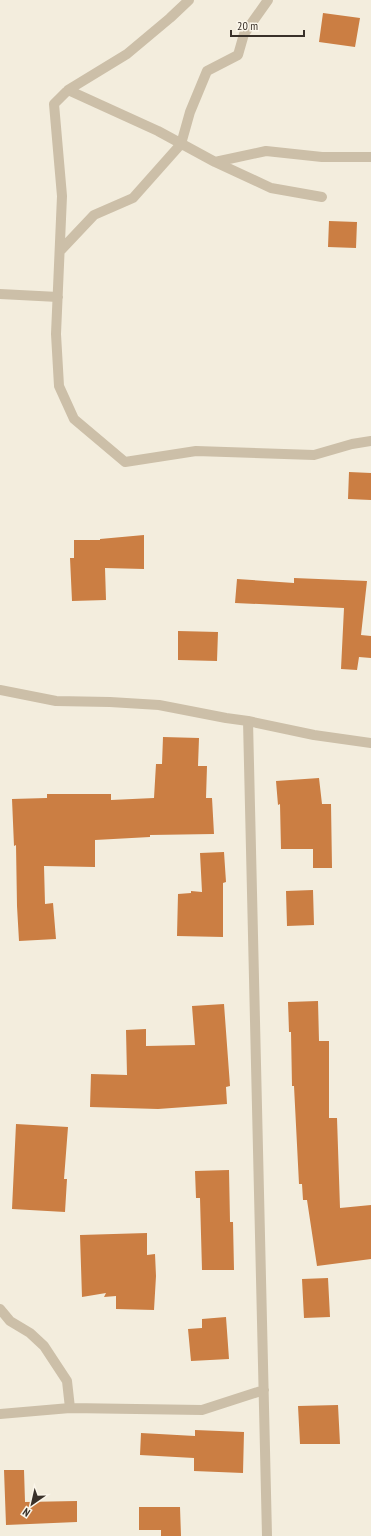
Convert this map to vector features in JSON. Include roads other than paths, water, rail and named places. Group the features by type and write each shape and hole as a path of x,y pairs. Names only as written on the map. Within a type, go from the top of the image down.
{"street":[{"path":"189,0 127,54 68,90 54,104 62,196 56,334 59,386 74,419 124,462 196,451 314,455 352,444 371,441"},
{"path":"60,251 94,215 133,198 180,144 190,112 207,71 238,55 244,34 268,0"},
{"path":"68,90 158,131 215,162 271,188 322,197"},
{"path":"215,162 266,151 322,157 371,157"},
{"path":"0,294 58,297"},
{"path":"0,690 56,701 159,705 248,721 314,735 371,743"},
{"path":"248,721 267,1536"},
{"path":"0,1309 10,1321 30,1333 44,1346 67,1381 70,1408"},
{"path":"0,1414 70,1408 202,1410 264,1390"}]}
